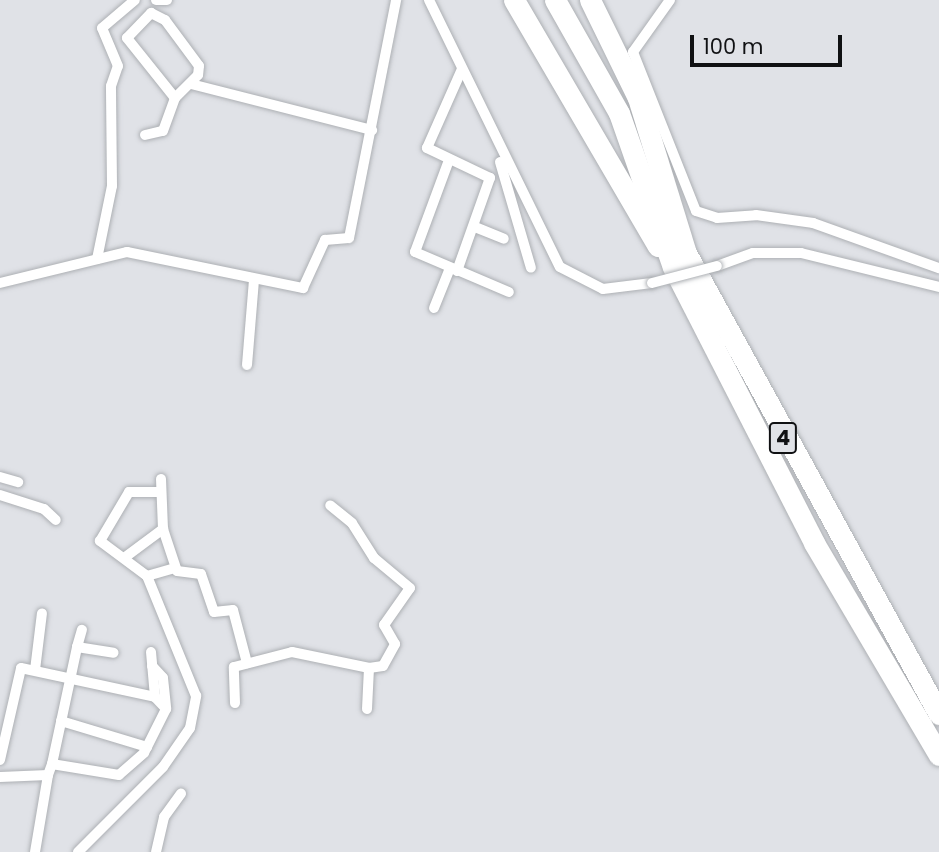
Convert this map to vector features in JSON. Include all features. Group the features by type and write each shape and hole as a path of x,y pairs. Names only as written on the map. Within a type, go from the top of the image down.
{"highway":[{"path":"514,0 674,267"},
{"name":"4","path":"555,0 619,113 674,267 814,543 939,755"},
{"name":"4","path":"574,0 651,151 686,253 939,714"},
{"path":"590,0 638,98 651,151"}],"street":[{"path":"97,259 112,187 111,86 118,69 102,28 135,0"},
{"path":"156,0 167,0"},
{"path":"0,283 97,259 156,253 254,280 303,288 325,240 347,242 372,130 396,0"},
{"path":"429,0 491,133 560,267 603,289 652,283 717,266 753,253 801,253 939,287"},
{"path":"670,0 633,52 696,211 718,218 756,215 813,223 939,268"},
{"path":"145,135 163,131 174,98 191,84 199,66 165,20 152,13 127,38 174,98"},
{"path":"434,308 475,227 490,178 427,148 462,69"},
{"path":"191,84 372,130"},
{"path":"491,133 531,268"},
{"path":"449,160 414,250 509,292"},
{"path":"475,227 504,239"},
{"path":"247,365 254,280"},
{"path":"0,477 18,482"},
{"path":"161,479 163,529 175,568"},
{"path":"78,852 181,746 195,711 196,696 147,576 100,541 129,492 161,492"},
{"path":"0,495 44,509 55,520"},
{"path":"236,702 230,672 247,663 292,652 369,668 383,666 395,644 384,625 410,588 374,558 352,523 330,505"},
{"path":"124,558 163,529"},
{"path":"147,576 175,568 201,574 214,612 233,610 247,663"},
{"path":"35,670 42,613"},
{"path":"36,852 50,770 82,630"},
{"path":"78,647 114,653"},
{"path":"150,652 155,697"},
{"path":"0,777 50,770 119,775 148,747 166,709 163,678 152,666"},
{"path":"367,709 369,668"},
{"path":"0,760 16,671 35,670 69,680 155,697 166,709"},
{"path":"61,721 148,747"},
{"path":"156,852 164,817 181,794"}]}
